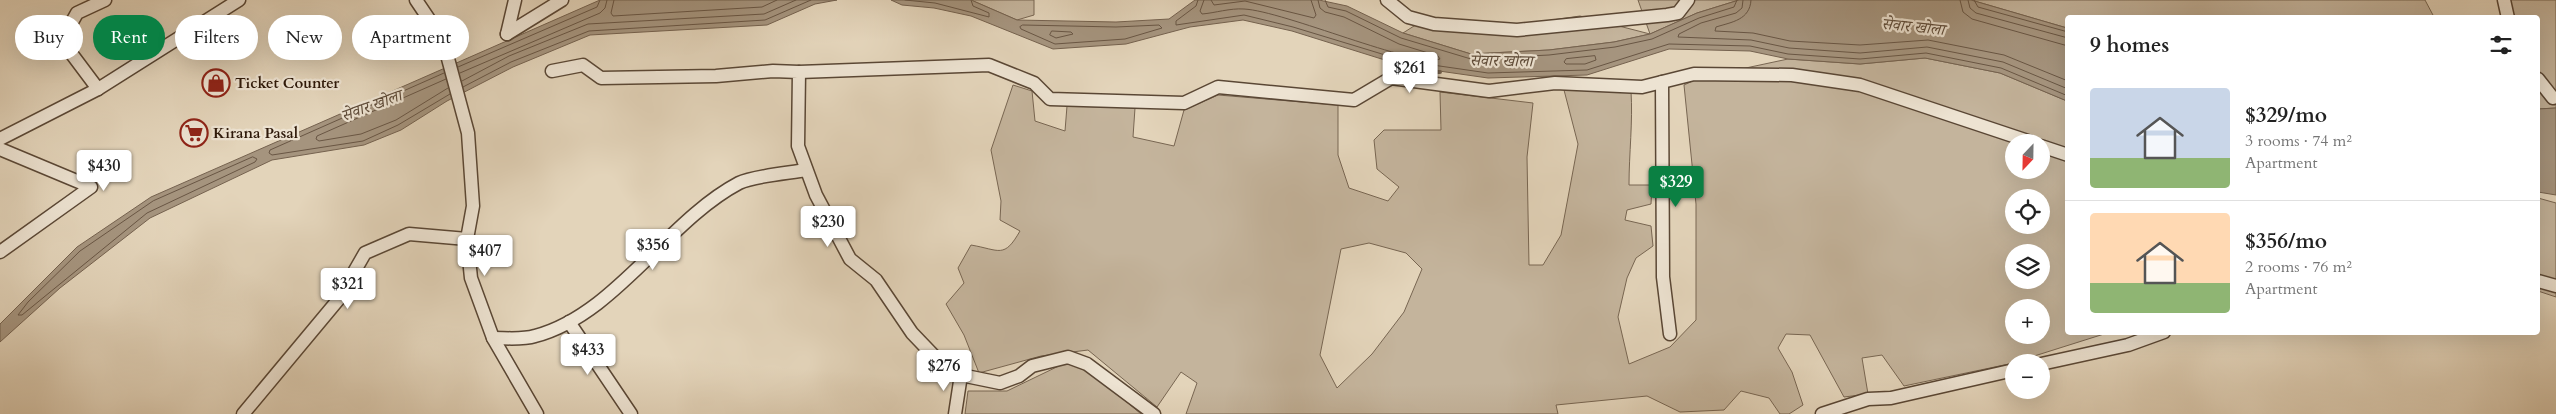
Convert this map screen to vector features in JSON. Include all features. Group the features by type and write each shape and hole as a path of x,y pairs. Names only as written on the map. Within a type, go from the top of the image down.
{"street":[{"path":"98,89 68,49 67,31 77,13 105,0"},
{"path":"0,139 98,89 240,0"},
{"path":"416,0 443,40 468,133 472,206 467,239 471,278 493,338 537,414"},
{"path":"515,0 507,34 562,0"},
{"path":"1387,0 1408,17 1434,24 1517,30 1667,15 1678,13 1688,0"},
{"path":"2504,0 2507,15"},
{"path":"552,71 583,65 601,78 716,76 773,71 799,72 990,65 1034,83 1050,99 1184,103 1218,87 1354,100 1391,78 1488,91 1555,83 1642,87 1694,74 1792,74 1860,85 2007,134"},
{"path":"799,72 798,146 816,195 850,259 876,280 912,333 935,357 961,375 1000,383 1018,376 1032,366 1068,357 1088,364 1154,414"},
{"path":"1662,82 1663,278 1670,334"},
{"path":"2540,82 2553,98"},
{"path":"0,149 91,187 0,252"},
{"path":"2050,149 2065,154"},
{"path":"493,338 534,337 569,322 599,302 713,198 742,181 806,170"},
{"path":"243,414 338,300 365,254 409,234 467,239"},
{"path":"2540,282 2556,286"},
{"path":"569,322 631,414"},
{"path":"2050,362 2128,345 2156,335"},
{"path":"1822,414 1868,399 1890,398 2005,372"},
{"path":"955,414 961,375"}],"shaded area":[{"path":"971,0 1034,0 1034,15 1017,20"},
{"path":"1638,0 1739,0 1697,13 1650,34"},
{"path":"1971,0 2425,0 2433,15 2065,15 2065,27"},
{"path":"2499,0 2556,0 2556,108 2540,109 2540,15 2503,15"},
{"path":"1580,16 1650,34 1614,42 1549,50 1471,54 1403,33 1425,19 1511,26"},
{"path":"1925,58 2000,73 2065,100 2065,335 2101,335 2041,354 2005,354 2005,365 1904,386 1882,355 1862,358 1868,394 1844,397 1810,335 1786,334 1778,348 1792,372 1803,405 1789,414 1780,414 1769,398 1741,391 1724,410 1680,412 1647,396 1556,405 1558,414 1186,414 1197,383 1181,372 1157,407 1088,350 1041,356 979,373 964,335 946,304 964,283 958,268 971,245 995,250 1005,249 1010,246 1020,231 1000,220 1001,201 991,150 1013,85 1032,91 1035,121 1065,131 1067,106 1135,108 1133,137 1174,146 1184,110 1218,95 1338,105 1338,155 1349,188 1388,201 1399,187 1377,169 1374,140 1384,130 1441,130 1440,92 1533,103 1527,157 1529,265 1543,265 1561,235 1578,144 1564,90 1631,91 1629,185 1652,185 1651,204 1627,210 1625,220 1651,226 1653,246 1636,258 1627,278 1618,317 1629,364 1670,347 1696,320 1696,204 1684,85 1699,78 1788,59 1860,64","holes":["1369,243 1406,253 1422,269 1404,312 1372,354 1337,388 1320,355 1341,249"]},
{"path":"2540,199 2556,203 2556,297 2540,292"},
{"path":"1067,362 1096,376 1141,414 965,414 968,391 1007,391"}],"water":[{"path":"600,0 837,0 815,4 767,25 590,35 513,67 447,101 401,130 364,145 272,160 150,218 60,288 0,342 0,324 77,247 151,197 463,60 469,60 469,57"},
{"path":"891,0 971,0 1017,20 1116,22 1169,19 1195,0 1319,0 1347,6 1403,33 1471,54 1549,50 1614,42 1650,34 1697,13 1739,0 1971,0 2065,27 2065,100 2000,73 1925,58 1860,64 1788,59 1750,51 1669,49 1587,75 1488,78 1404,66 1292,31 1243,20 1190,27 1126,44 1053,49 971,16 934,8 902,5"},
{"path":"2556,108 2556,195 2540,192 2540,109"}],"waterway":[{"name":"सेवार खोला","path":"1401,65 1419,72 1440,72"}],"place":[{"name":"Ticket Counter","path":"216,83"},
{"name":"Kirana Pasal","path":"194,133"}]}
